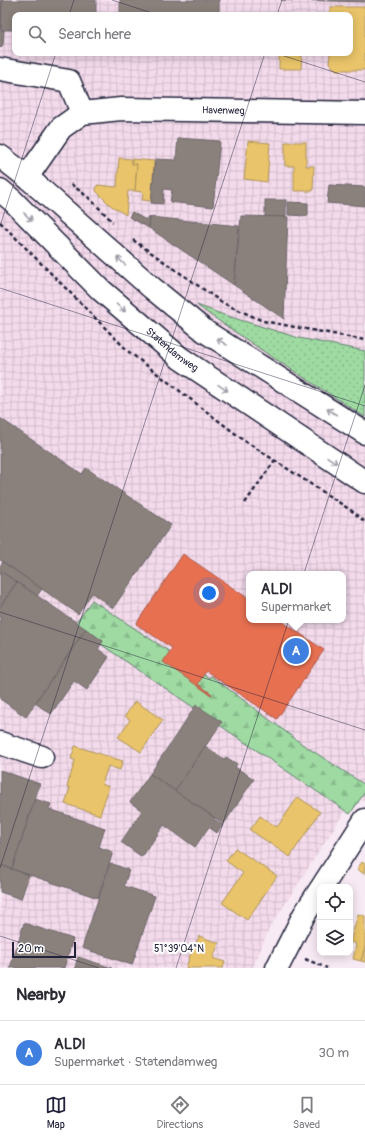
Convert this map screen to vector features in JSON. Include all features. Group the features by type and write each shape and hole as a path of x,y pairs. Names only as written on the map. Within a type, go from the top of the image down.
{"street":[{"path":"0,69 70,81 82,113 61,128 27,177 6,196"},
{"name":"Havenweg","path":"82,113 121,110 365,113"},
{"path":"0,156 27,177 152,288 206,332 365,433"},
{"name":"Statendamweg","path":"6,196 101,290 180,358 365,482"},
{"path":"0,742 42,756"},
{"path":"324,884 365,820"},
{"path":"276,968 304,915 317,895"}],"path":[{"path":"67,181 89,198 118,226"},
{"path":"128,236 223,304 238,311 263,321 365,340"},
{"path":"246,503 275,460"}],"shaded area":[{"path":"0,0 365,0 365,802 354,797 269,929 253,968 0,968"}],"green space":[{"path":"197,305 224,315 299,338 365,351 365,417 269,355"},
{"path":"92,600 209,678 211,676 302,744 365,785 365,792 350,814 74,626"}],"building: Homes":[{"path":"330,7 365,7 365,70 336,70 329,63 330,56 353,56 353,12 330,12"},
{"path":"279,56 302,56 301,69 279,69"},
{"path":"248,141 270,143 267,182 244,179"},
{"path":"285,142 306,142 306,166 314,166 313,191 294,191 294,166 285,166"},
{"path":"119,158 132,159 132,164 137,164 135,191 128,191 126,215 110,205 96,191 97,185 117,187"},
{"path":"132,159 154,161 152,201 142,200 143,192 135,191 137,164 132,164"},
{"path":"135,701 163,720 141,752 118,737 130,720 125,716"},
{"path":"75,746 123,761 120,770 108,766 102,784 109,787 100,815 65,804 70,788 67,787 75,760 71,759"},
{"path":"298,797 320,812 290,857 250,830 260,816 277,827"},
{"path":"235,848 277,876 247,920 222,903 243,873 226,861"},
{"path":"362,862 365,864 364,874 357,869"},
{"path":"358,914 365,916 365,947 361,961 353,959 356,944 353,943 353,932"},
{"path":"199,936 219,943 213,958 225,962 223,968 186,968 194,943 196,944"},
{"path":"365,947 365,962 361,961"}],"building: Shops":[{"path":"183,554 246,597 246,623 284,623 324,650 277,719 206,671 198,684 212,694 211,695 163,662 172,648 136,624"}],"building: Industry":[{"path":"0,0 2,0 1,30 4,30 3,45 0,48"},
{"path":"2,0 96,0 96,12 12,12 12,30 1,30"},
{"path":"120,0 219,0 219,12 120,12"},
{"path":"281,0 331,0 331,1"},
{"path":"365,0 365,2 331,1"},
{"path":"178,138 220,141 213,207 170,202 172,190 164,189 163,204 151,203 155,159 176,160"},
{"path":"329,185 365,187 365,206 327,203"},
{"path":"265,200 286,200 286,217 265,217"},
{"path":"288,202 308,203 308,216 288,215"},
{"path":"132,212 144,219 149,219 150,217 149,228 129,217"},
{"path":"241,216 288,217 284,319 234,285"},
{"path":"150,217 239,226 234,285 149,228"},
{"path":"0,418 82,474 86,468 171,525 113,608 92,593 78,614 0,560"},
{"path":"3,562 42,589 37,596 0,571 0,566"},
{"path":"0,571 17,582 0,607"},
{"path":"17,582 86,629 26,717 0,699 0,607"},
{"path":"86,629 103,641 98,649 109,657 87,690 74,681 51,714 35,703"},
{"path":"196,705 222,722 175,791 150,774"},
{"path":"205,746 224,759 226,757 237,764 235,767 254,779 224,824 175,791"},
{"path":"0,770 40,784 12,869 0,865"},
{"path":"150,774 215,818 195,847 164,825 142,857 121,842 142,811 130,802"},
{"path":"35,799 51,804 49,809 105,828 99,847 113,852 98,898 12,869"},
{"path":"215,820 223,825 217,833 210,828"},
{"path":"110,863 129,870 124,886 155,896 132,965 82,948"},
{"path":"0,865 29,875 21,899 0,892"},
{"path":"24,923 73,939 64,968 10,968"},
{"path":"78,957 112,968 75,968"}],"place":[{"name":"ALDI","path":"296,651"}]}
